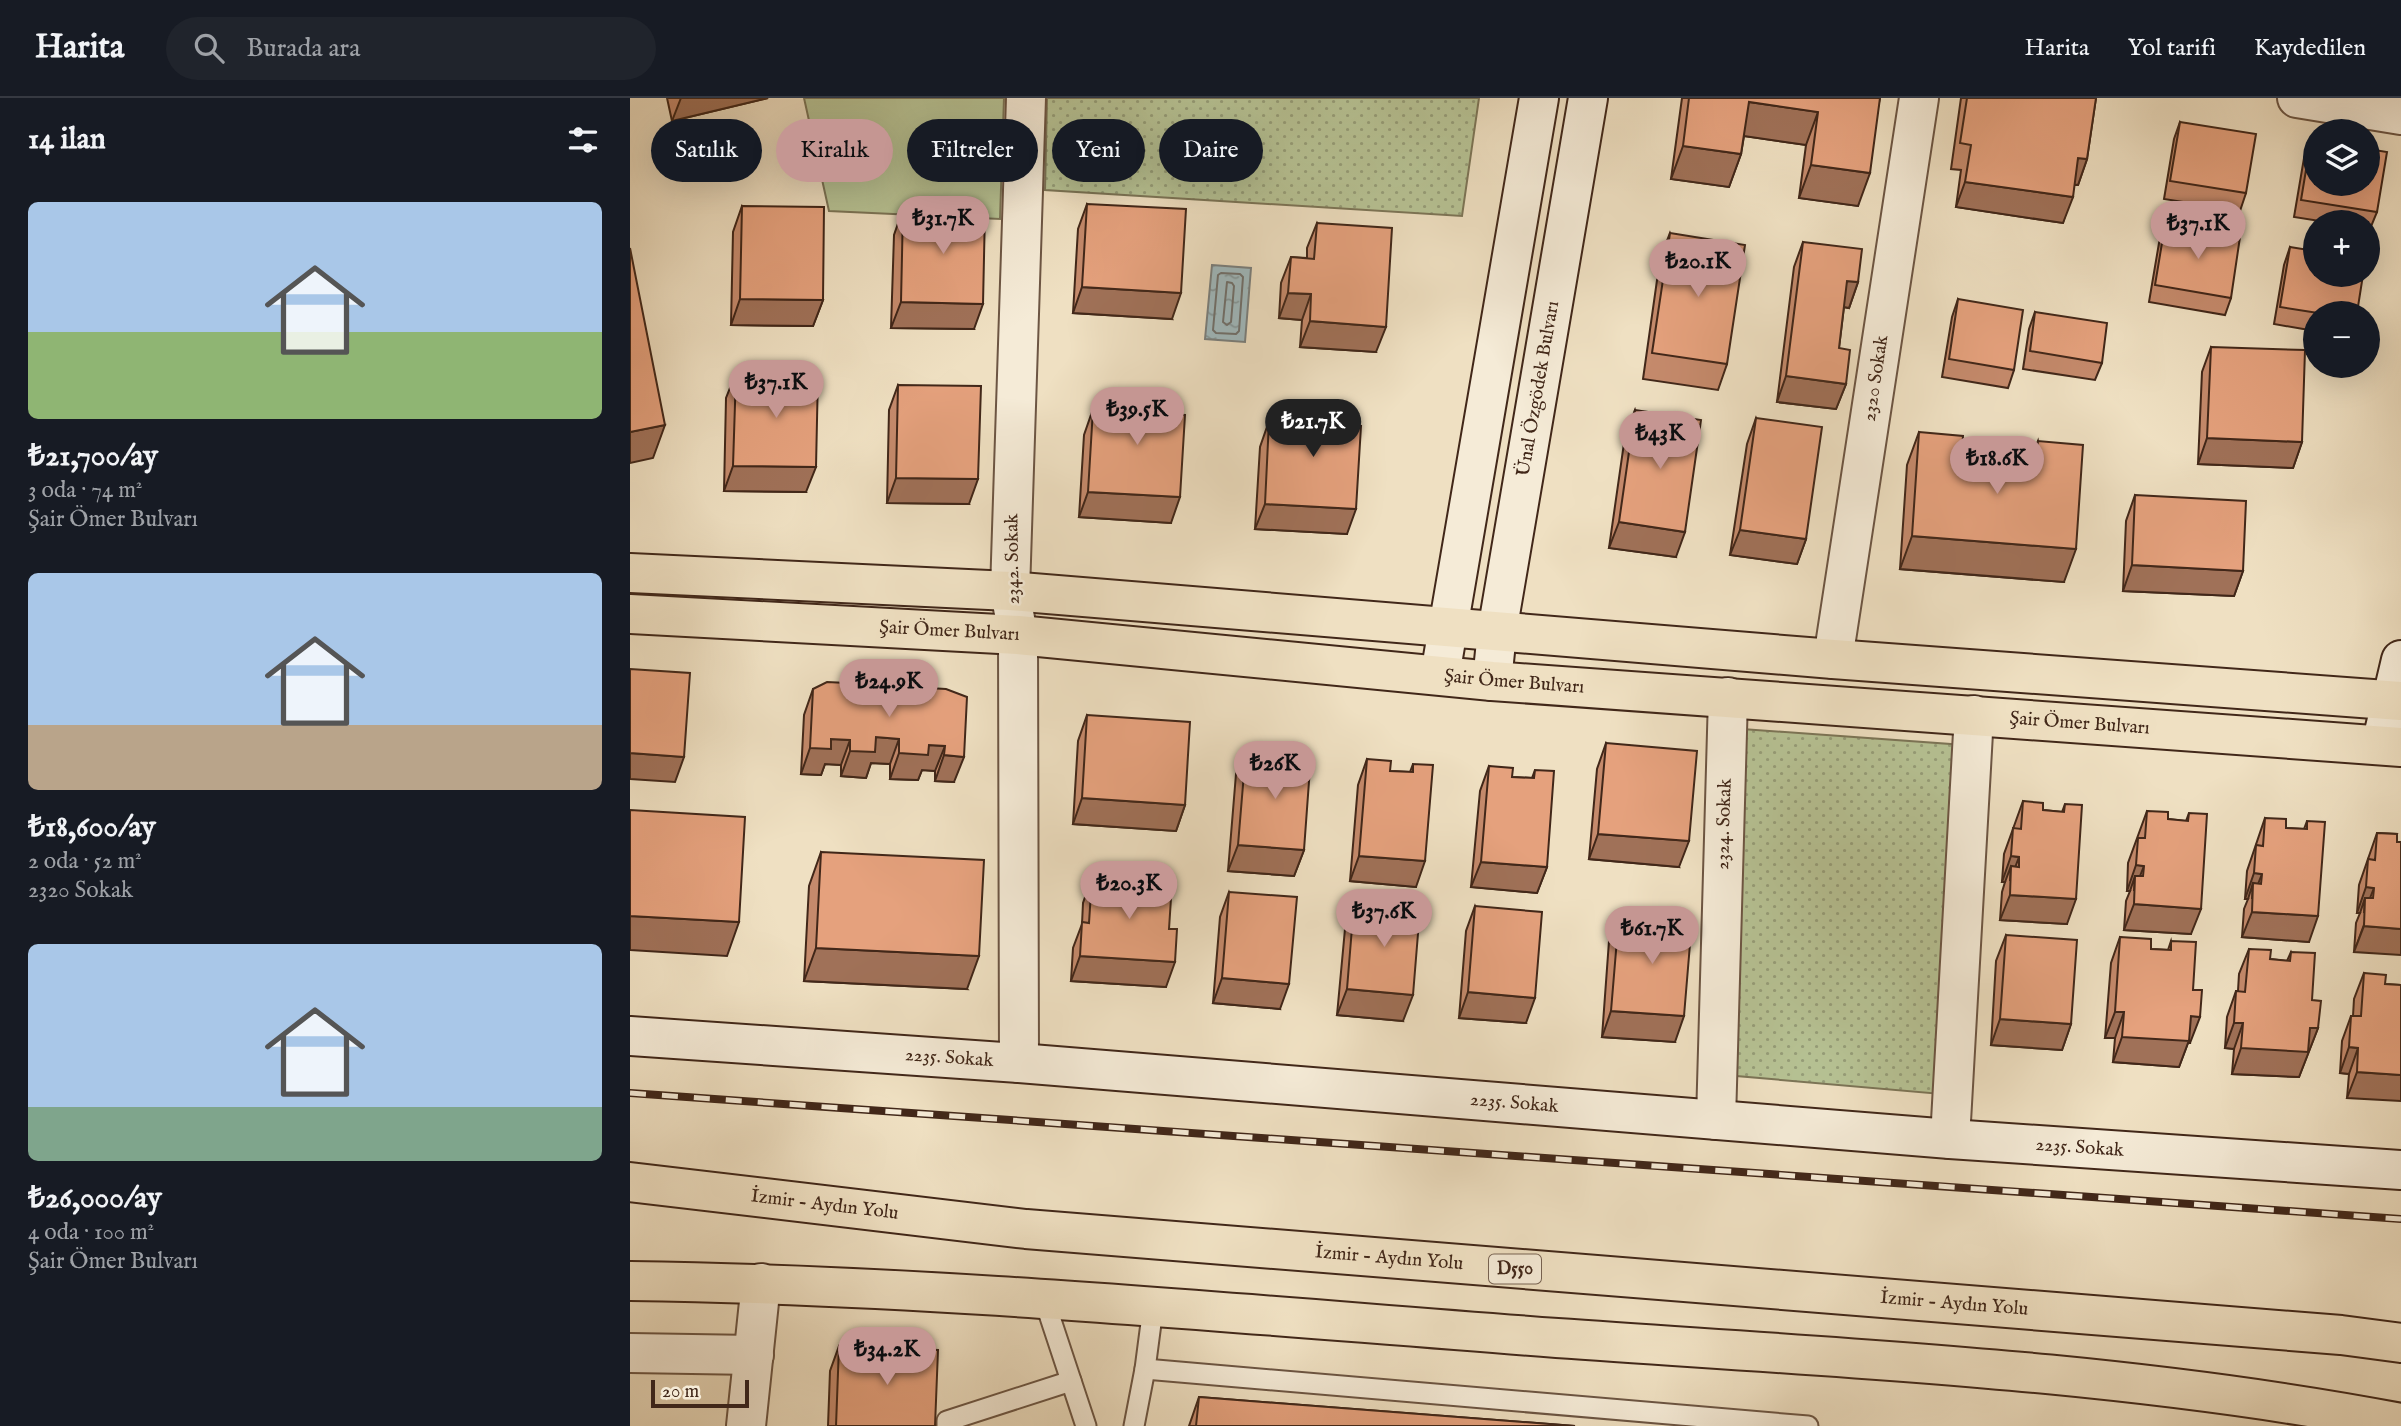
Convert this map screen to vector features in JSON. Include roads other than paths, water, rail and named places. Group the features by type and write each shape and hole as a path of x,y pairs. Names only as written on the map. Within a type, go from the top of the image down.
{"main road":[{"path":"630,573 1010,591 1833,659 2396,700"},
{"name":"Şair Ömer Bulvarı","path":"630,614 1018,635 1492,681 2391,746"},
{"name":"İzmir - Aydın Yolu","path":"630,1182 1026,1230 2341,1335 2401,1343"},
{"path":"630,1282 761,1283 1044,1299 2042,1373 2303,1405 2401,1423"},
{"path":"2303,1405 2357,1426"}],"street":[{"name":"2342. Sokak","path":"1018,1063 1018,635 1010,591 1026,98"},
{"path":"1440,676 1539,98"},
{"name":"Ünal Özgödek Bulvarı","path":"1492,681 1497,632 1588,98"},
{"name":"2320 Sokak","path":"1833,659 1919,98"},
{"path":"2297,98 2401,115"},
{"path":"2391,746 2401,660"},
{"name":"2324. Sokak","path":"1716,1120 1728,697"},
{"path":"1950,1139 1974,715"},
{"name":"2235. Sokak","path":"630,1036 1018,1063 1950,1139 2401,1170"},
{"path":"746,1426 761,1283"},
{"path":"630,1353 754,1355"}],"lane":[{"path":"1044,1299 1087,1426"},
{"path":"1133,1426 1145,1369 1153,1308"},
{"path":"1145,1369 1808,1426"},
{"path":"947,1426 947,1422 1072,1381"}],"water":[{"path":"1212,265 1251,268 1245,342 1205,339"}],"railway":[{"path":"630,1093 2401,1219"}]}
